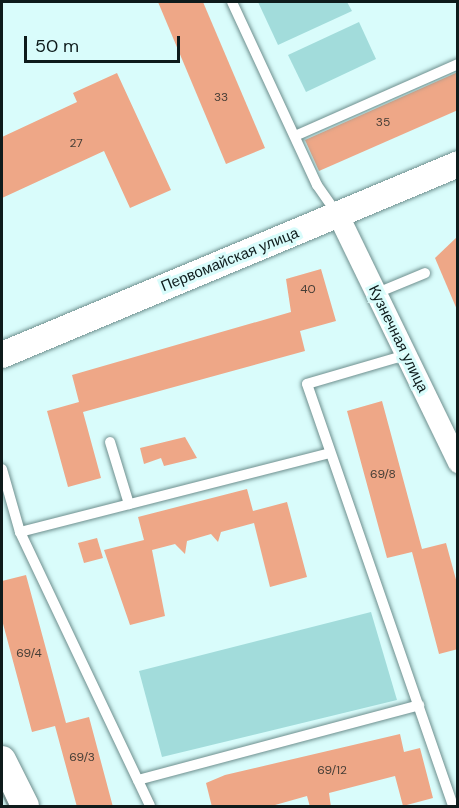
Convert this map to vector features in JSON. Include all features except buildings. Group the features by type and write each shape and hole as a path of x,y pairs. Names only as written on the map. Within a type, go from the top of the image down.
{"main road":[{"path":"2,760 25,807"}],"street":[{"name":"Первомайская улица","path":"2,355 339,216 458,164"},
{"name":"Кузнечная улица","path":"339,216 458,462"}],"lane":[{"path":"232,2 317,185 339,216"},
{"path":"295,136 458,64"},
{"path":"377,293 425,273"},
{"path":"406,355 307,384 329,453 419,705 454,790 453,807"},
{"path":"110,442 129,504"},
{"path":"20,532 329,453"},
{"path":"2,469 20,532 150,807"},
{"path":"138,780 419,705"}],"shaded area":[{"path":"258,2 347,2 352,11 278,45"},
{"path":"359,22 376,59 306,92 288,55"},
{"path":"371,612 397,700 162,757 139,671"}],"tram line":[{"path":"2,791 9,806"}]}
